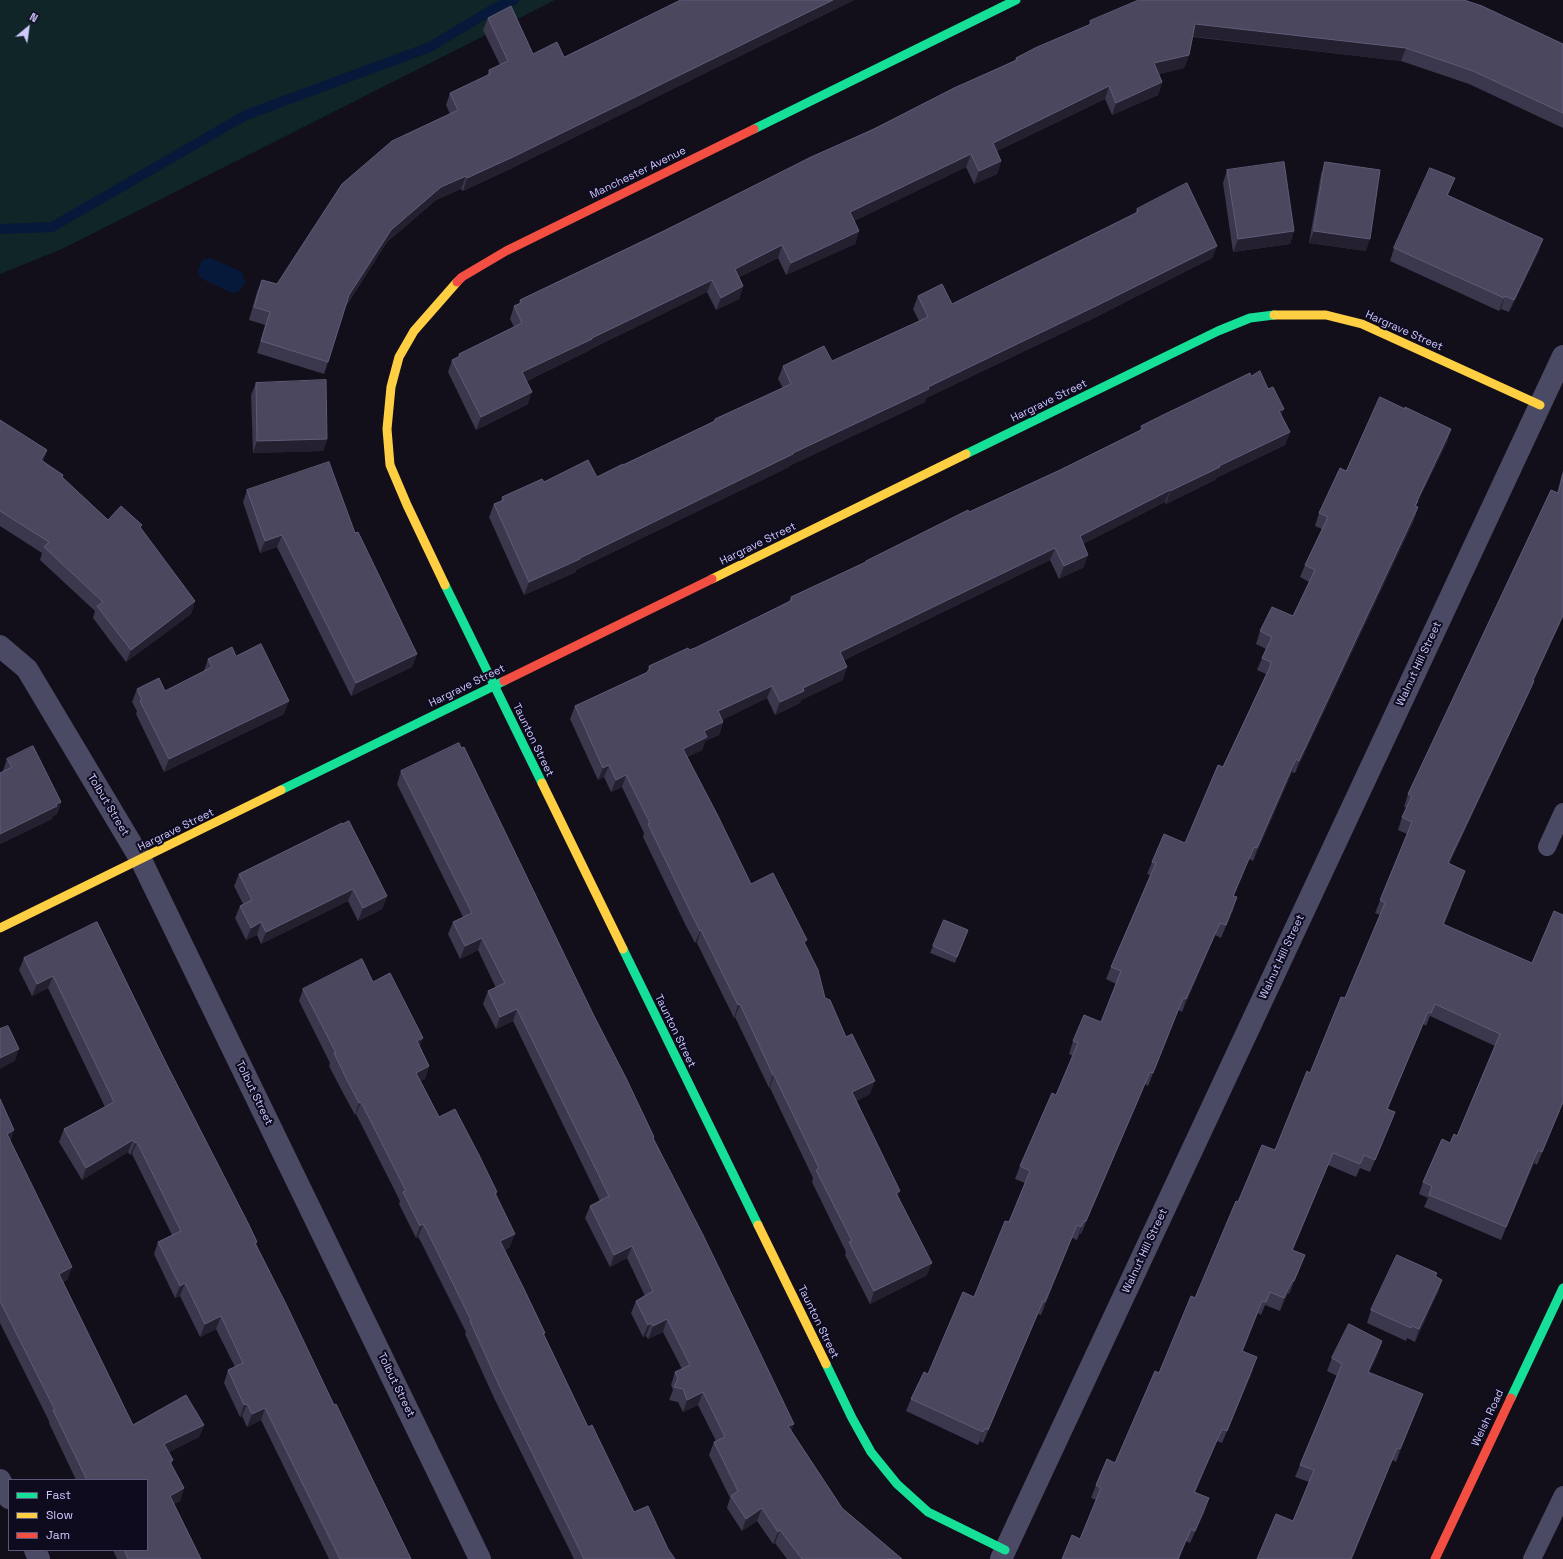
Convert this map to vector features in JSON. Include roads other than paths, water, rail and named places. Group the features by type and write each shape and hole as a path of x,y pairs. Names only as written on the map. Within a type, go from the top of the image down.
{"street":[{"name":"Manchester Avenue","path":"390,465 387,429 391,387 399,357 414,331 462,277 506,251 1016,0"},
{"name":"Hargrave Street","path":"0,928 1197,342 1250,318 1282,314 1326,315 1362,324 1540,405"},
{"name":"Walnut Hill Street","path":"1003,1554 1563,356"},
{"name":"Taunton Street","path":"390,465 407,505 494,686 852,1418 871,1452 897,1484 928,1512 1003,1554"},
{"name":"Tolbut Street","path":"0,646 27,669 141,860 480,1559"},
{"name":"Welsh Road","path":"1435,1559 1563,1288"},
{"path":"0,1480 8,1496"}],"lane":[{"path":"1547,847 1563,812"},
{"path":"1532,1559 1563,1495"}],"water":[{"path":"211,258 242,272 245,282 240,291 232,293 200,278 198,271 202,260"}],"waterway":[{"path":"0,229 52,227 246,115 430,47 495,8 514,0"}]}
